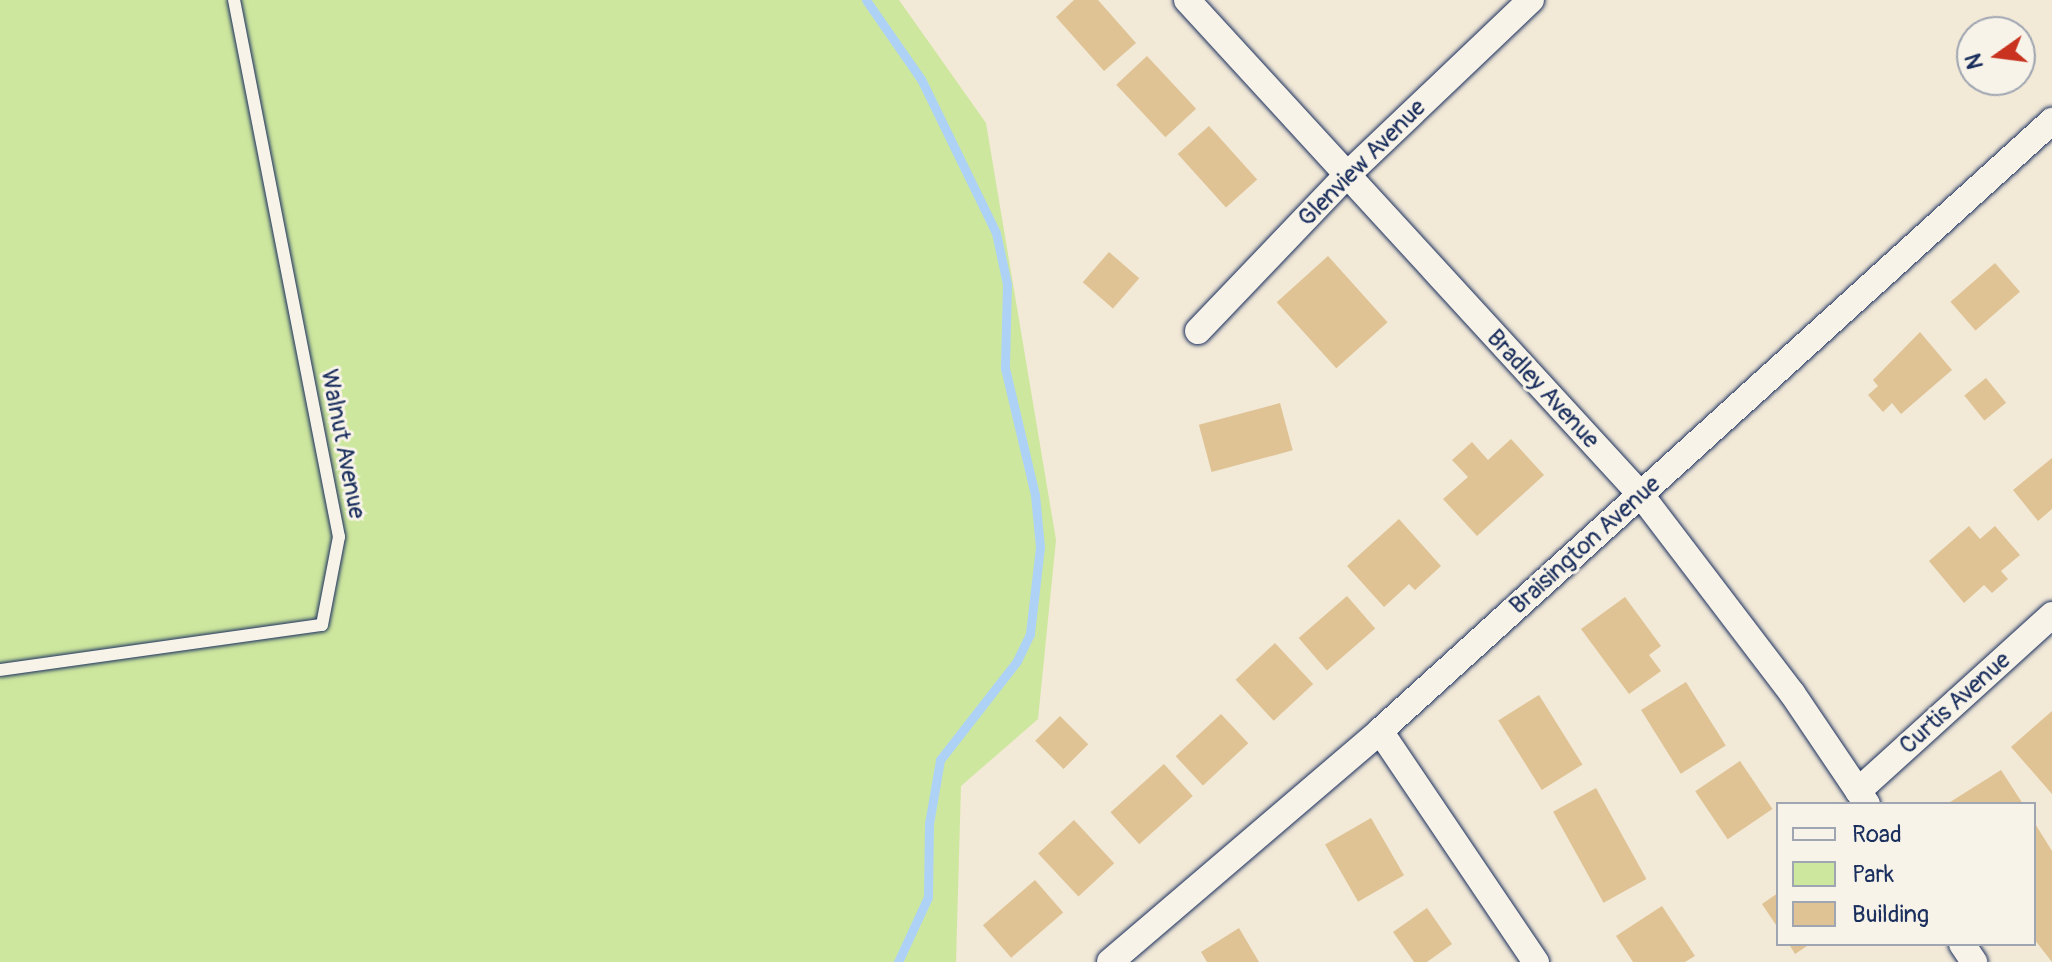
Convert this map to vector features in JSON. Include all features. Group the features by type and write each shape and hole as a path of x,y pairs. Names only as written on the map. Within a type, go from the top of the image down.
{"street":[{"name":"Bradley Avenue","path":"1187,0 1641,495 1792,693 1862,797"},
{"name":"Glenview Avenue","path":"1198,331 1347,175 1531,0"},
{"name":"Braisington Avenue","path":"1112,961 1380,731 2052,121"},
{"name":"Curtis Avenue","path":"1862,797 2052,615"},
{"path":"1380,731 1536,962"}],"lane":[{"name":"Walnut Avenue","path":"0,670 322,625 339,537 234,0"}],"green space":[{"path":"0,0 899,0 986,123 1056,540 1038,719 961,786 956,962 0,962"}],"building":[{"path":"1074,0 1098,0 1136,43 1104,71 1056,17"},
{"path":"1147,56 1196,109 1165,137 1116,85"},
{"path":"1209,126 1257,180 1226,208 1178,154"},
{"path":"1109,252 1139,278 1113,308 1083,282"},
{"path":"1328,256 1388,322 1336,368 1277,302"},
{"path":"1995,263 2020,292 1975,330 1950,302"},
{"path":"1920,332 1952,370 1901,414 1892,403 1883,412 1868,395 1878,386 1873,380"},
{"path":"1986,378 2006,403 1984,420 1964,396"},
{"path":"1280,403 1293,450 1212,472 1199,425"},
{"path":"1511,439 1544,475 1477,536 1443,499 1468,477 1452,460 1472,442 1488,460"},
{"path":"2052,458 2052,509 2038,521 2013,490"},
{"path":"1399,519 1441,566 1415,590 1409,584 1384,607 1347,566"},
{"path":"1969,526 1980,539 1995,526 2020,555 2001,571 2008,579 1992,593 1984,585 1964,603 1929,561"},
{"path":"1347,596 1375,628 1327,670 1299,638"},
{"path":"1625,597 1661,646 1649,655 1661,671 1629,694 1581,629"},
{"path":"1275,643 1313,684 1274,721 1236,680"},
{"path":"1686,682 1726,746 1681,774 1641,710"},
{"path":"1539,695 1582,765 1542,790 1498,720"},
{"path":"2052,711 2052,794 2011,747"},
{"path":"1221,714 1248,743 1203,786 1176,756"},
{"path":"1060,716 1088,744 1064,769 1035,741"},
{"path":"1740,761 1772,809 1728,839 1695,791"},
{"path":"1164,764 1193,796 1139,844 1110,812"},
{"path":"2001,770 2022,802 1950,802"},
{"path":"1596,788 1646,879 1604,903 1553,812"},
{"path":"1371,818 1404,875 1358,902 1325,844"},
{"path":"1074,820 1114,863 1078,897 1038,853"},
{"path":"2036,825 2052,851 2052,962 2036,942"},
{"path":"1035,880 1063,912 1011,958 983,925"},
{"path":"1776,894 1776,925 1762,904"},
{"path":"1662,906 1695,956 1685,962 1633,962 1616,936"},
{"path":"1427,908 1452,944 1427,962 1414,962 1393,932"},
{"path":"1239,928 1259,962 1207,962 1201,952"},
{"path":"1790,946 1807,946 1795,954"}],"waterway":[{"path":"866,0 921,79 996,233 1007,284 1005,368 1035,495 1040,547 1030,634 1017,661 940,760 929,824 928,897 898,962"}]}
